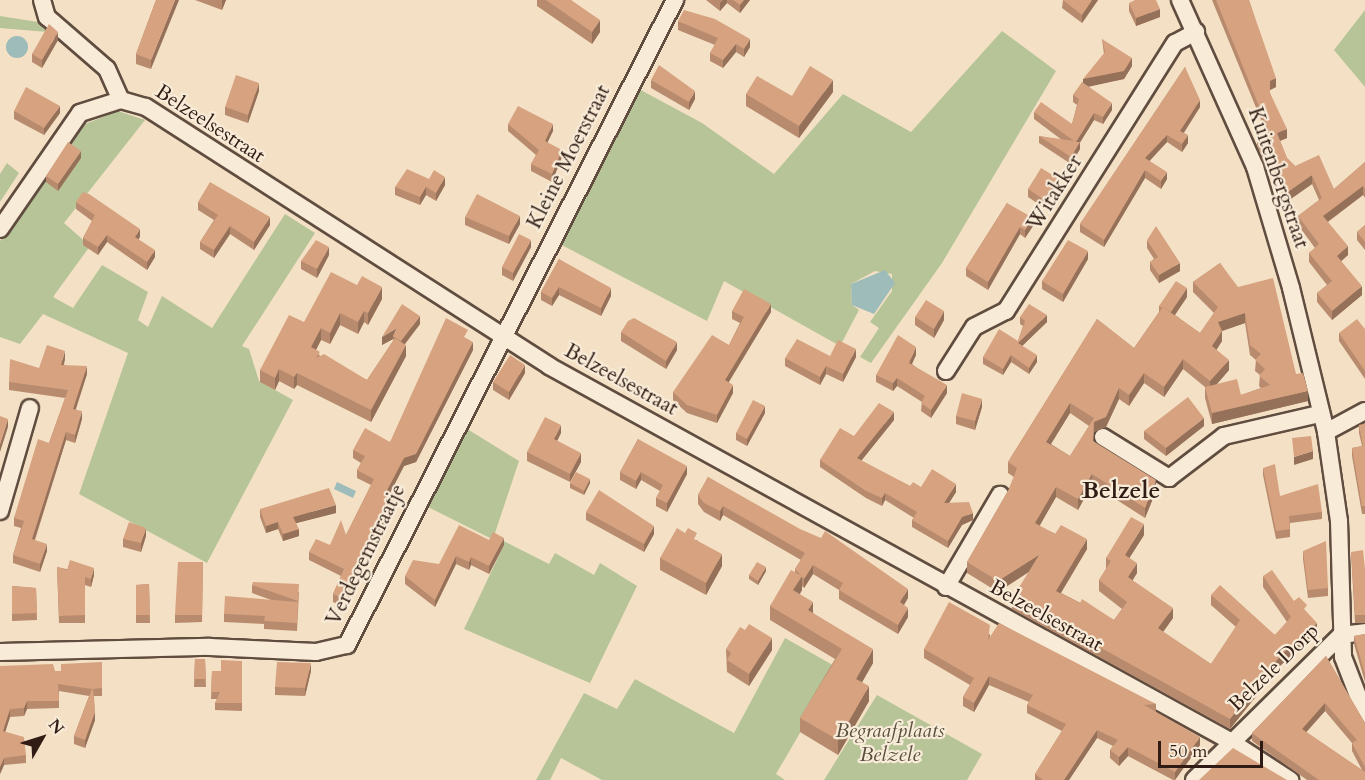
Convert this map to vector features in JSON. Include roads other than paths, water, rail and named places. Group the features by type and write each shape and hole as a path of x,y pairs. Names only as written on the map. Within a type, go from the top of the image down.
{"street":[{"name":"Belzeelsestraat","path":"42,0 46,17 107,69 121,100 146,107 502,335 946,587 1230,741"},
{"name":"Kleine Moerstraat","path":"502,335 675,0"},
{"name":"Kuitenbergstraat","path":"1180,0 1197,32 1268,204 1319,414 1326,432 1339,520 1341,635"},
{"name":"Witakker","path":"946,371 975,327 1006,312 1175,43 1197,32"},
{"path":"0,229 72,121 91,107 121,100"},
{"name":"Verdegemstraatje","path":"0,652 210,647 316,652 346,645 502,335"},
{"path":"0,511 30,408"},
{"path":"1326,432 1365,411"},
{"path":"1103,437 1169,478 1224,436 1319,414"},
{"path":"946,587 1000,495"},
{"path":"1341,635 1365,632"},
{"name":"Belzele Dorp","path":"1341,635 1346,669 1365,714"},
{"name":"Belzele Dorp","path":"1290,780 1230,741 1341,635"},
{"path":"1194,780 1230,741"}],"water":[{"path":"17,36 25,39 28,47 25,55 17,58 9,55 6,47 9,39"},
{"path":"885,270 895,283 874,314 852,305 851,284"},
{"path":"337,482 356,491 353,498 334,489"}],"district":[{"name":"Belzele","path":"1121,491"}],"park label":[{"name":"Begraafplaats Belzele","path":"890,743"}]}
